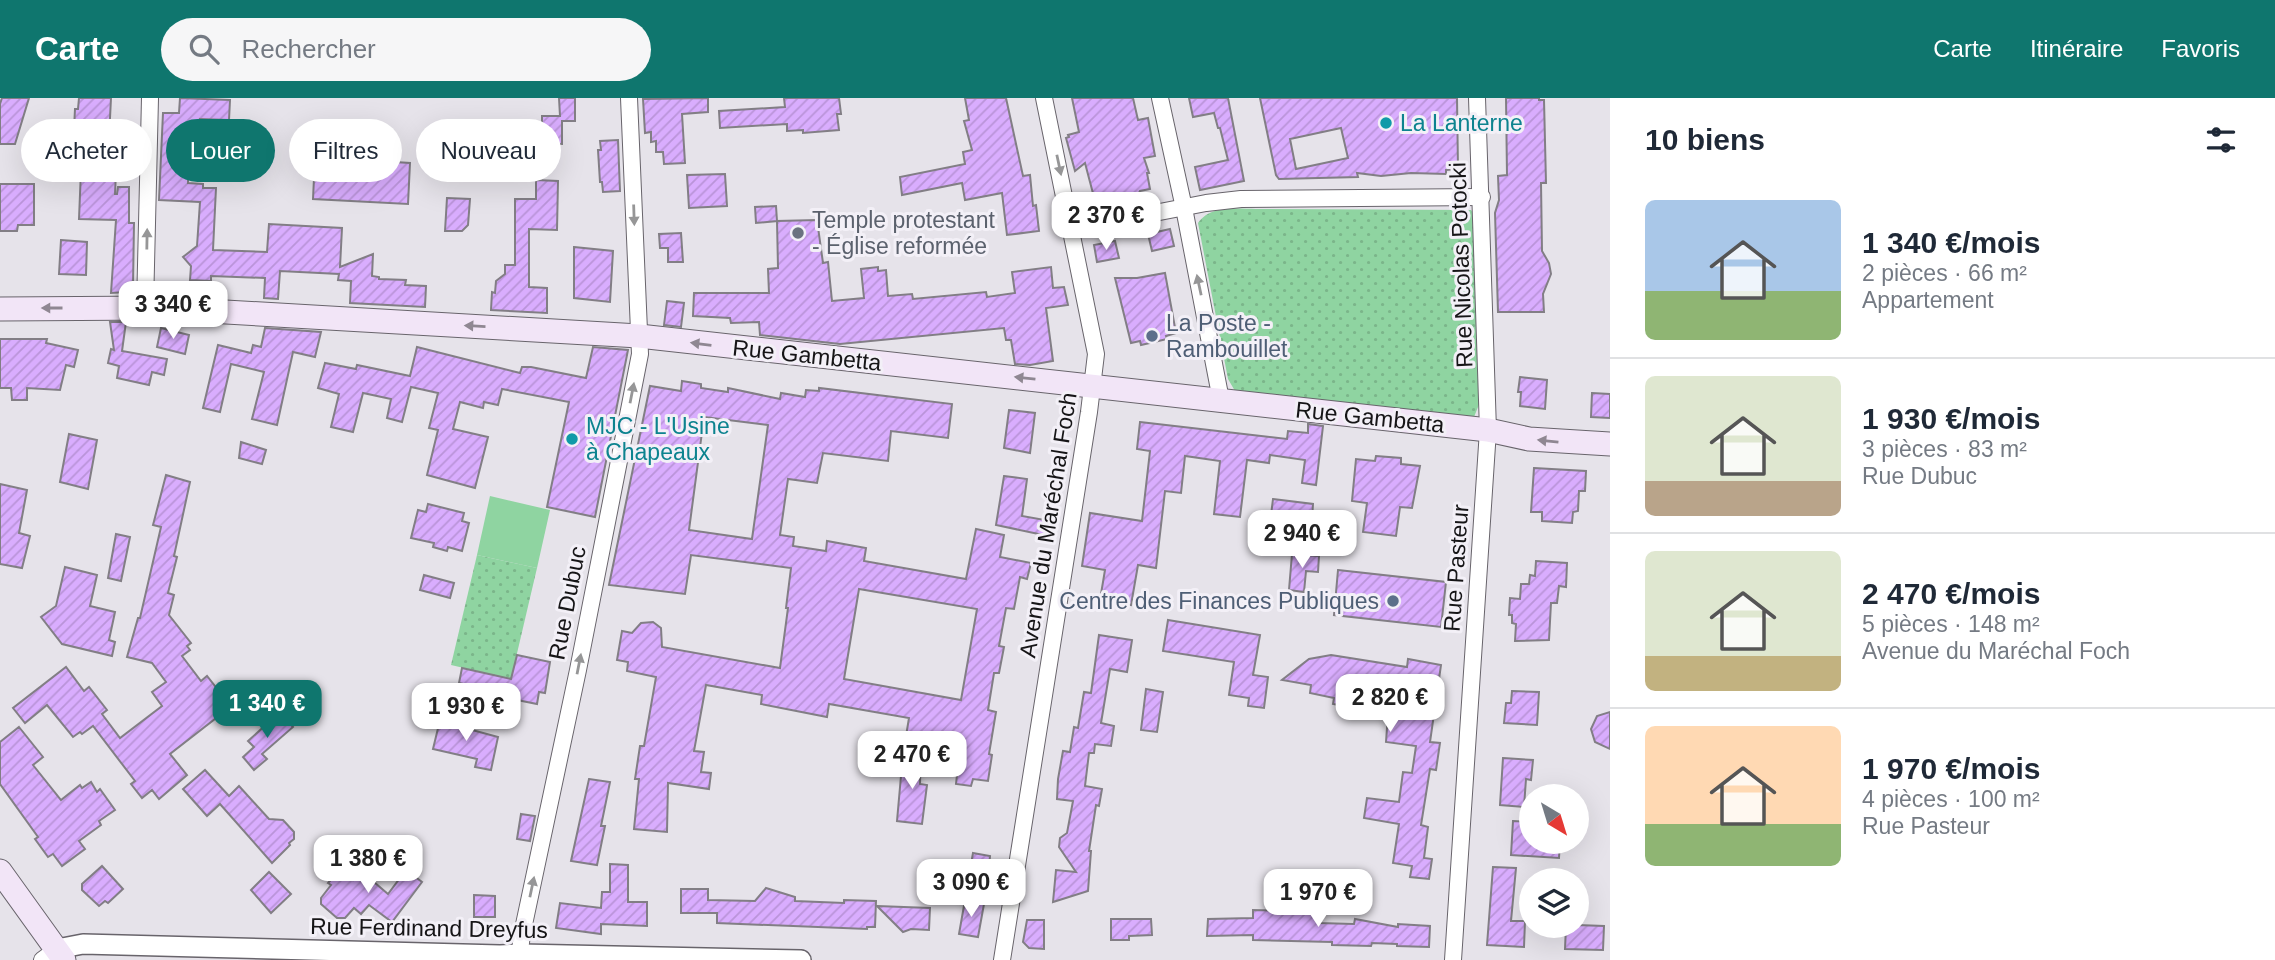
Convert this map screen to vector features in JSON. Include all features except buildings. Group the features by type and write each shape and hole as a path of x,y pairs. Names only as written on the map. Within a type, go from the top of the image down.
{"main road":[{"name":"Rue Gambetta","path":"0,309 145,307 639,336 1488,430 1529,439 1610,444"},
{"path":"0,871 54,957"}],"street":[{"path":"145,307 150,98"},
{"name":"Rue Dubuc","path":"520,957 525,921 640,354 629,98"},
{"name":"Avenue du Maréchal Foch","path":"1002,960 1096,354 1044,98"},
{"path":"1160,98 1221,400"},
{"name":"Rue Nicolas Potocki","path":"1478,98 1488,430"},
{"path":"1072,229 1241,199 1482,197"},
{"name":"Rue Pasteur","path":"1453,960 1488,430"},
{"name":"Rue Ferdinand Dreyfus","path":"54,957 83,944 520,957 801,960"}],"green space":[{"path":"1232,209 1471,210 1475,216 1480,402 1474,417 1467,419 1235,391 1228,379 1198,223 1203,217"},
{"path":"490,496 550,510 537,568 477,555"},
{"path":"477,555 537,568 511,679 451,665"}],"place":[{"name":"La Lanterne","path":"1386,123"},
{"name":"Temple protestant - Église reformée","path":"798,233"},
{"name":"La Poste - Rambouillet","path":"1152,336"},
{"name":"MJC - L'Usine à Chapeaux","path":"572,439"},
{"name":"Centre des Finances Publiques","path":"1393,601"}]}
